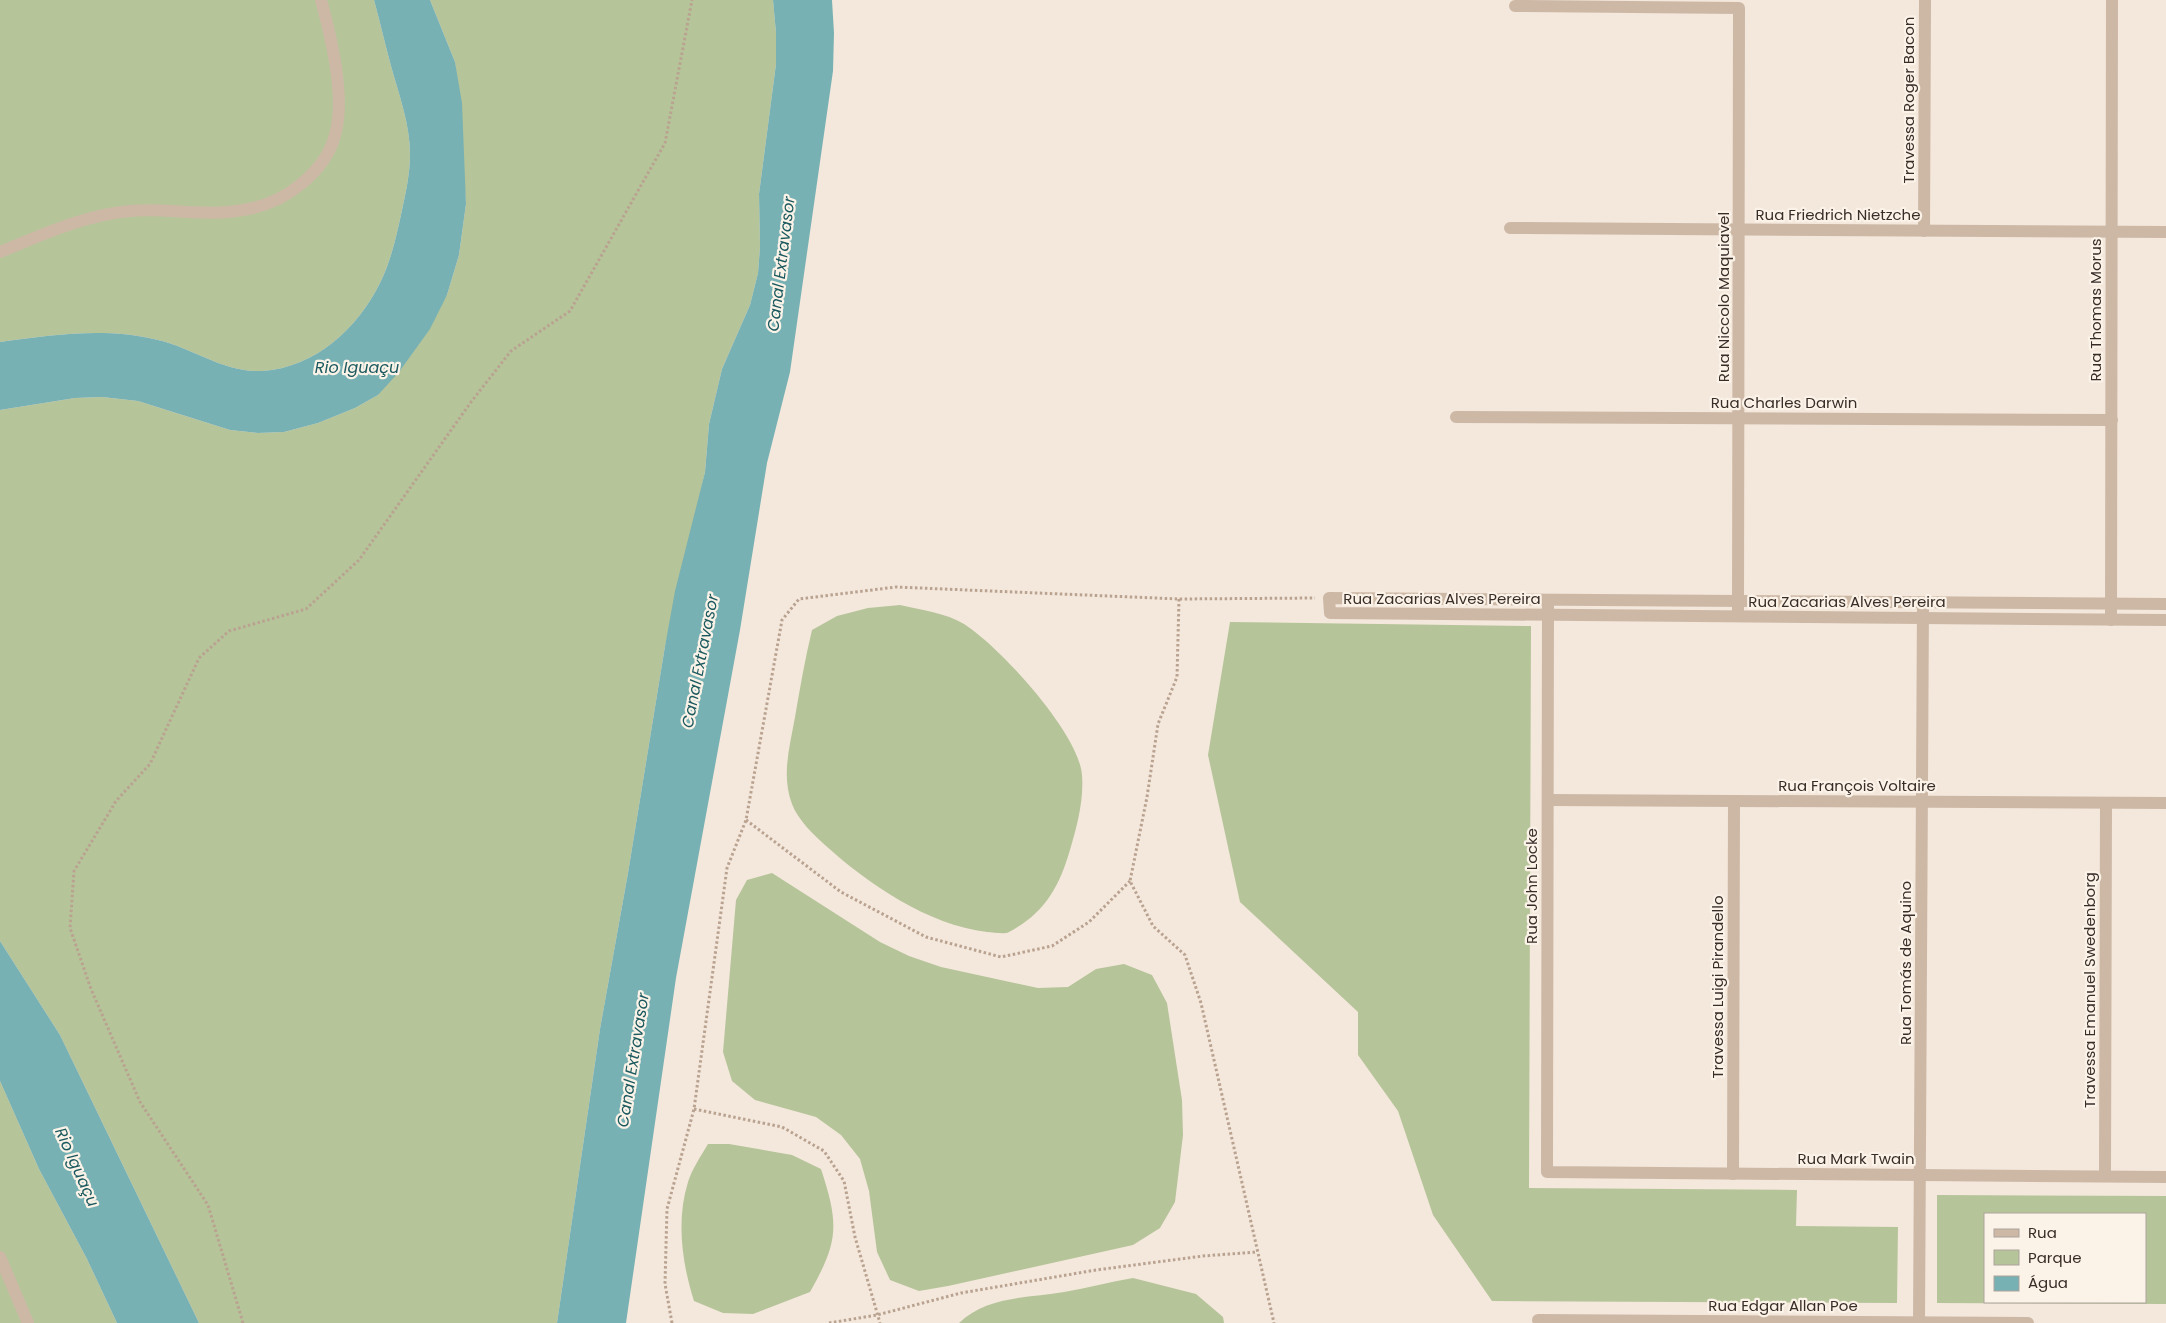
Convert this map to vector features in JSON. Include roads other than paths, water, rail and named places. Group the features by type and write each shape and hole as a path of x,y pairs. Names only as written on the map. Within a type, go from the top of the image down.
{"street":[{"path":"0,252 62,227 107,214 131,211 203,213 235,211 250,209 271,202 294,190 314,173 326,156 336,134 339,108 336,70 330,34 321,0"},
{"name":"Travessa Roger Bacon","path":"1924,231 1925,0"},
{"name":"Rua Thomas Morus","path":"2111,620 2112,0"},
{"path":"1515,6 1583,3"},
{"name":"Rua Niccolo Maquiavel","path":"1583,3 1739,8 1738,616"},
{"name":"Rua Friedrich Nietzche","path":"1510,228 2166,232"},
{"name":"Rua Charles Darwin","path":"1456,417 2112,420"},
{"name":"Rua Zacarias Alves Pereira","path":"2166,604 1329,598 1330,613 2166,620"},
{"name":"Rua John Locke","path":"1547,1172 1548,600"},
{"name":"Rua Tomás de Aquino","path":"1919,1323 1923,603"},
{"name":"Rua François Voltaire","path":"1548,800 2166,803"},
{"name":"Travessa Luigi Pirandello","path":"1733,1174 1734,801"},
{"name":"Travessa Emanuel Swedenborg","path":"2105,1176 2106,803"},
{"name":"Rua Mark Twain","path":"1547,1172 2166,1177"},
{"path":"0,1258 28,1323"},
{"name":"Rua Edgar Allan Poe","path":"1538,1320 2028,1323"}],"water":[{"name":"Rio Iguaçu","path":"374,0 430,0 455,62 462,103 466,204 459,255 447,295 430,329 399,372 378,395 355,408 318,423 284,432 258,433 230,430 138,401 102,397 75,398 0,410 0,342 99,333 138,336 171,344 235,368 248,371 262,371 281,368 317,354 347,330 371,300 387,266 398,228 409,168 410,143 406,121"},
{"name":"Canal Extravasor","path":"773,0 832,0 834,33 833,71 790,372 767,463 740,630 676,978 626,1323 557,1323 600,1029 675,591 705,472 709,424 722,369 750,305 758,273 760,247 759,194 776,64"},
{"name":"Rio Iguaçu","path":"0,941 60,1035 199,1323 117,1323 87,1259 39,1169 0,1081"}]}
